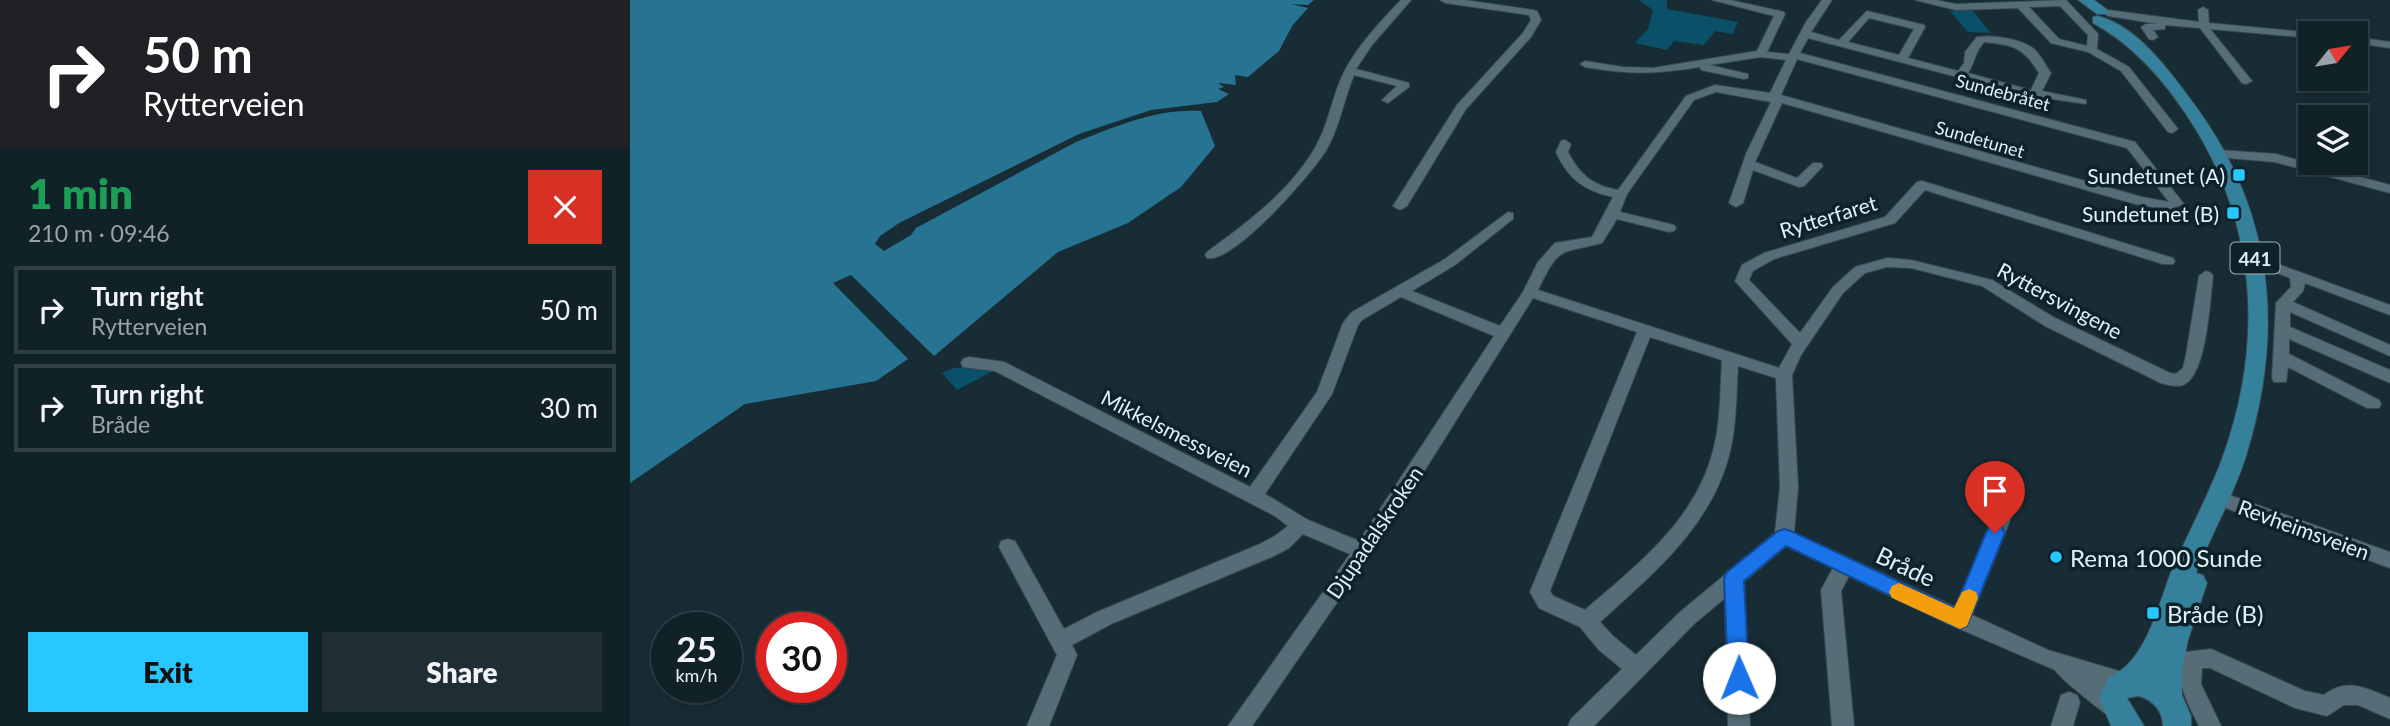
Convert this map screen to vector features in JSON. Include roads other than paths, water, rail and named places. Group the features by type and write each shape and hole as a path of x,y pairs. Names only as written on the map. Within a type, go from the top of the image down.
{"main road":[{"name":"Revheimsveien","path":"2078,0 2101,13 2172,85 2219,153 2244,211 2256,260 2261,316 2256,371 2243,427 2168,660 2166,683 2177,718"},
{"name":"Revheimsveien","path":"2127,682 2157,643 2185,570 2217,502"},
{"name":"441","path":"2124,721 2113,697 2119,685 2127,682 2145,684 2177,718"}],"street":[{"path":"1212,255 1262,216 1307,168 1323,145 1350,71 1364,47 1406,0"},
{"path":"1400,206 1461,107 1479,84 1527,35 1536,19 1533,13 1445,0"},
{"path":"1717,0 1780,14 1737,91"},
{"path":"1736,203 1748,164 1777,102 1774,97 1814,17 1827,0"},
{"path":"1901,22 1913,4 1968,7 2060,2 2093,34 2092,50"},
{"path":"2024,3 2055,41 2092,50 2125,68 2172,129"},
{"path":"2200,5 2223,27"},
{"path":"2200,5 2206,29 2246,81"},
{"path":"2101,13 2206,29"},
{"path":"1841,44 1866,14 1920,27 1902,59"},
{"path":"2153,37 2146,27 2223,27 2298,34"},
{"path":"1805,34 2026,92 2082,102"},
{"path":"1961,75 1976,42 1981,38 2000,42 2029,50 2045,73 2036,92"},
{"path":"2368,42 2390,45"},
{"name":"Sundebråtet","path":"1585,64 1653,71 1757,55 1793,56 2132,145 2177,204"},
{"path":"1705,68 1744,76"},
{"path":"1350,71 1405,85 1388,100"},
{"name":"Sundetunet","path":"1602,233 1621,194 1689,98 1715,88 1774,97 2140,201 2164,206 2177,204"},
{"path":"1565,144 1562,152 1566,162 1579,178 1598,191 1621,194"},
{"path":"2219,153 2276,158 2390,189"},
{"path":"1748,164 1799,183 1818,166"},
{"name":"Rytterfaret","path":"1801,344 1742,281 1741,276 1747,268 1785,251 1890,220 1922,185 2168,261"},
{"path":"1613,214 1669,228"},
{"path":"1253,497 1324,394 1350,323 1357,316 1450,262 1508,216"},
{"name":"Djupadalskroken","path":"1239,726 1362,551 1530,292 1543,265 1560,246 1597,240 1602,233"},
{"path":"2256,260 2390,310"},
{"name":"Ryttersvingene","path":"1784,375 1801,344 1838,290 1860,270 1887,262 1911,264 1987,283 2050,322 2167,379 2180,380 2190,370 2210,284"},
{"path":"2280,378 2283,303 2298,288 2297,275"},
{"path":"1402,292 1502,334"},
{"path":"1530,292 1784,375 1789,487 1784,537 1734,578 1636,667 1580,726"},
{"path":"2283,303 2390,351"},
{"path":"2281,329 2390,377"},
{"path":"1636,667 1606,643 1587,621 1546,602 1540,592 1645,331"},
{"path":"2282,357 2373,404"},
{"path":"1587,621 1669,547 1684,530 1708,492 1720,461 1726,430 1730,359"},
{"name":"Mikkelsmessveien","path":"969,363 998,366 1253,497 1301,525 1362,551"},
{"path":"1960,620 2008,502"},
{"name":"Revheimsveien","path":"2217,502 2390,560"},
{"path":"1060,641 1104,618 1267,550 1289,537 1301,525"},
{"name":"Bråde","path":"1784,537 2045,658 2127,682"},
{"path":"1008,547 1067,655 1038,726"},
{"path":"1843,726 1831,590 1844,566"},
{"path":"1734,578 1739,726"},
{"path":"2210,726 2190,685 2192,659 2202,657 2303,701 2327,706 2340,695 2359,695 2390,709"},
{"name":"Bråde","path":"2045,658 2090,686 2124,721"},
{"path":"2062,726 2069,702"}],"place":[{"name":"Sundetunet (A)","path":"2239,175"},
{"name":"Sundetunet (B)","path":"2233,213"},
{"name":"Rema 1000 Sunde","path":"2056,557"},
{"name":"Bråde (B)","path":"2153,613"}]}
